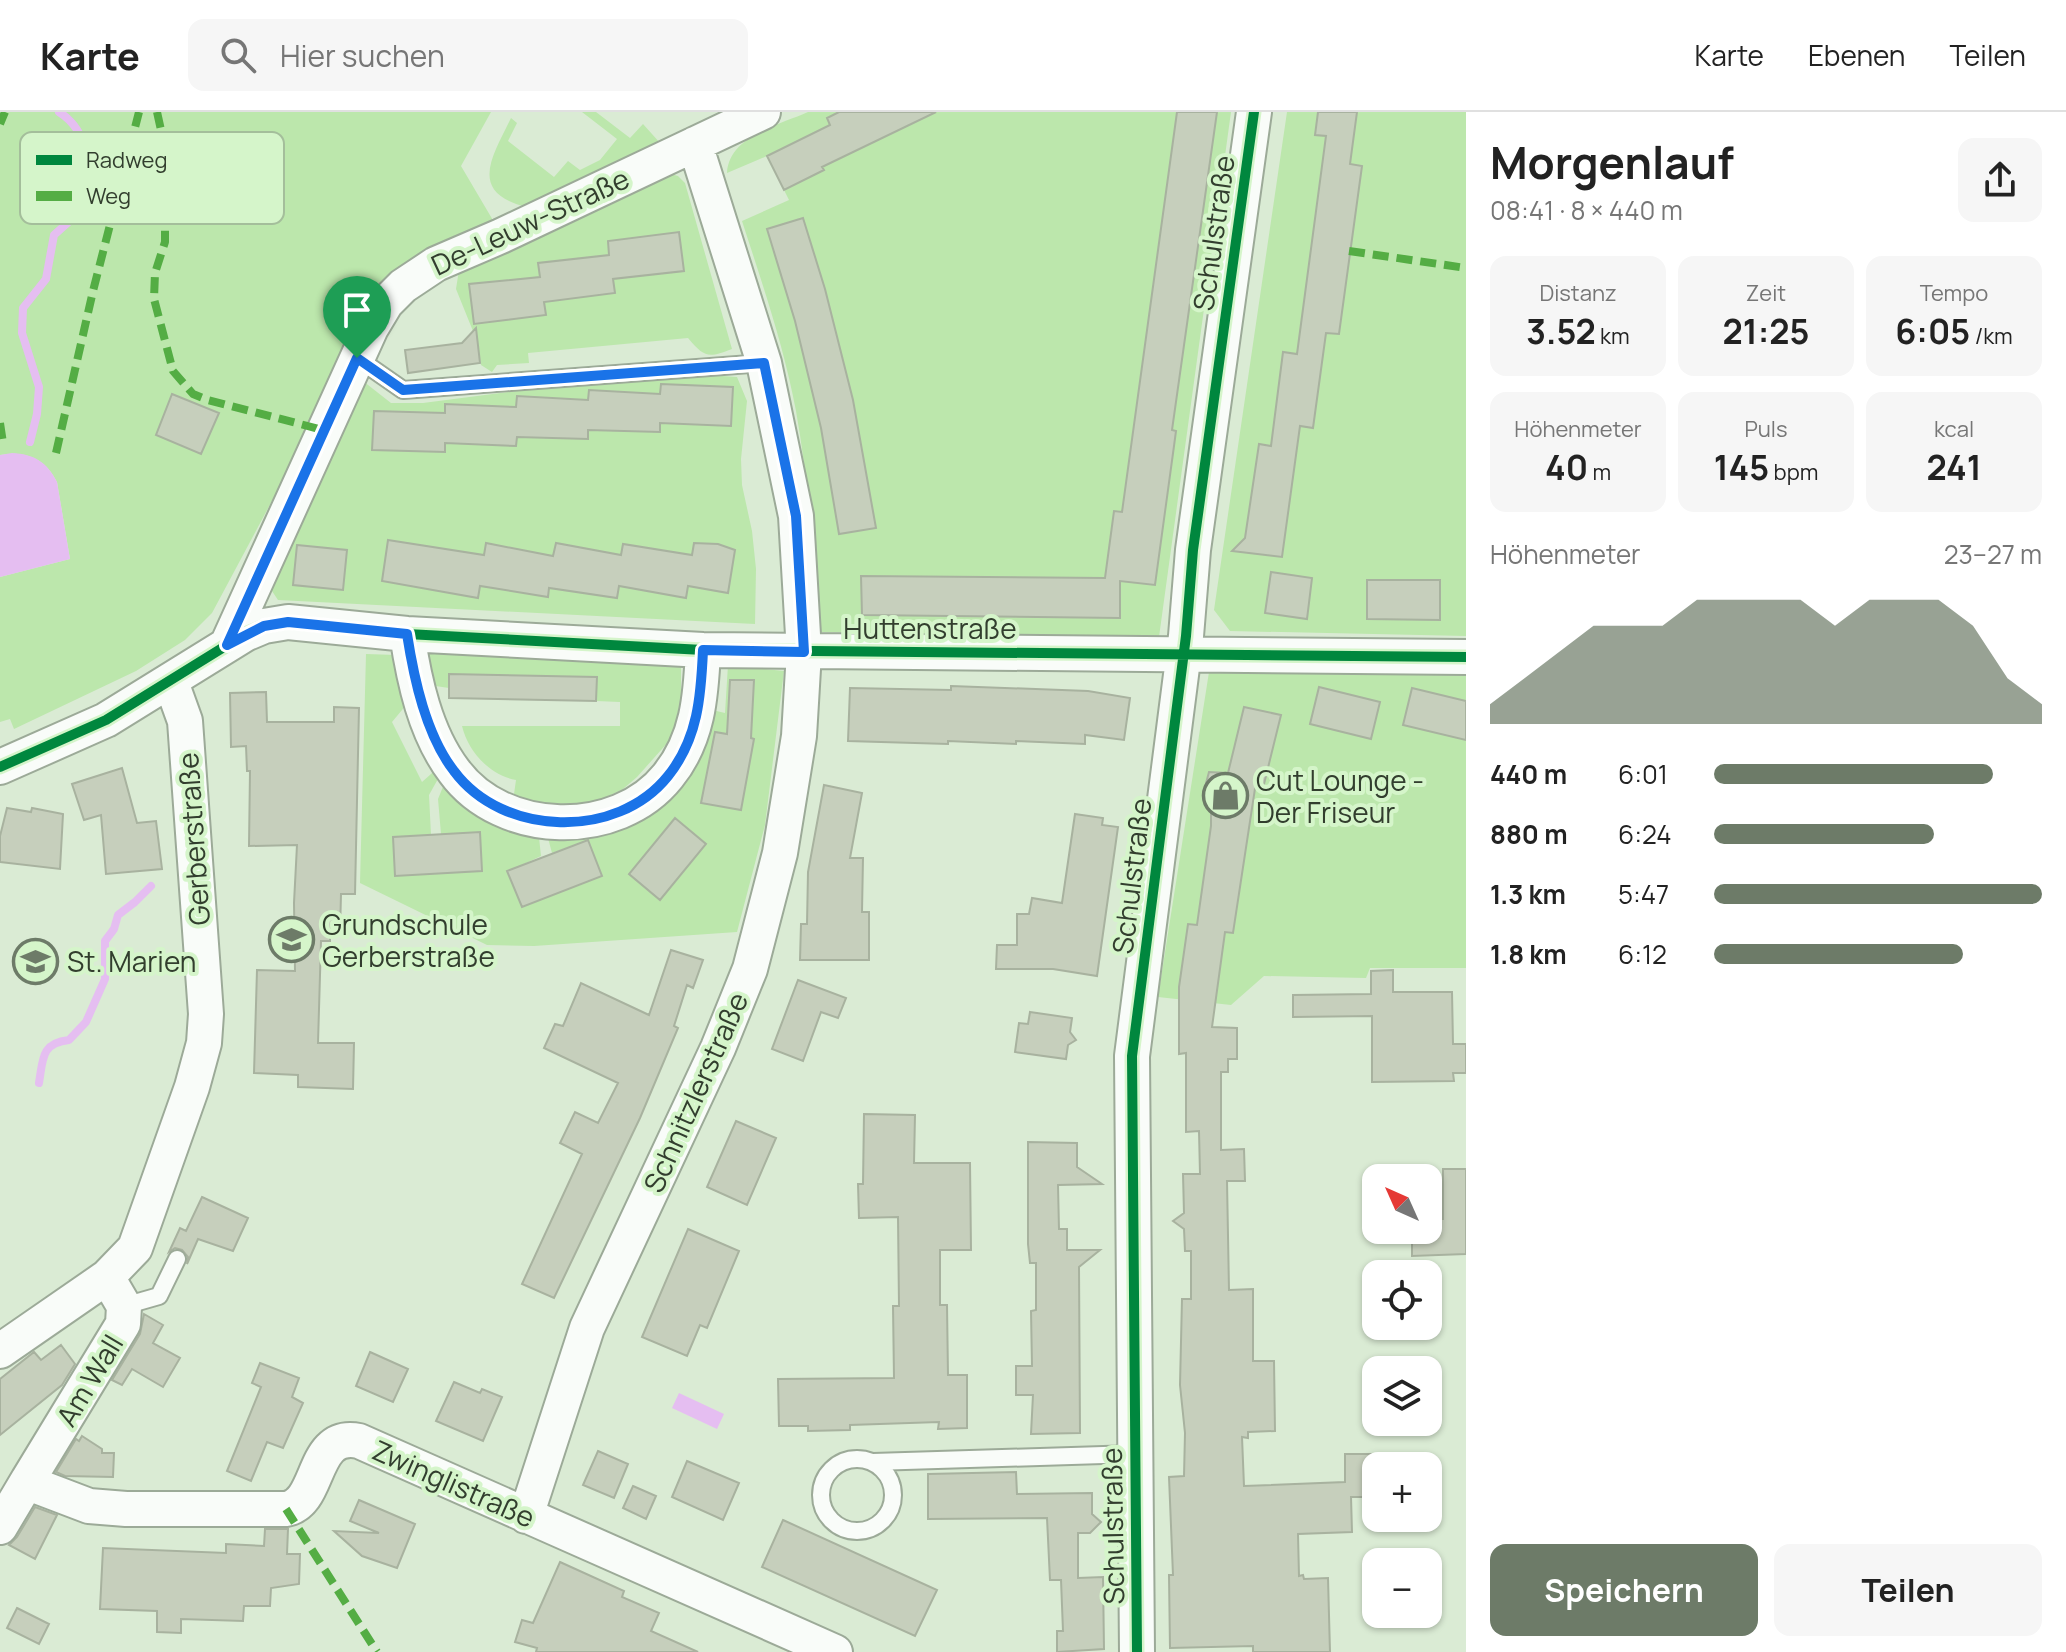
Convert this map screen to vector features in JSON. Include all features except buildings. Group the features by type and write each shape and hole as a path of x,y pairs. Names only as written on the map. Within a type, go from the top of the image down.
{"street":[{"name":"De-Leuw-Straße","path":"227,645 378,314 403,286 436,264 763,112"},
{"name":"Schulstraße","path":"1137,1652 1132,1056 1184,653 1193,550 1254,112"},
{"path":"695,144 764,363"},
{"name":"Schnitzlerstraße","path":"526,1516 587,1328 712,1061 750,969 780,853 799,736 804,652 796,516 764,363"},
{"name":"Huttenstraße","path":"171,682 227,645 264,626 288,622 407,634 703,650 1466,657"},
{"path":"407,634 413,675 424,708 454,773 500,808 527,819 559,823 589,821 615,813 641,800 669,775 695,724 700,702 703,650"},
{"path":"0,767 106,720 171,682"},
{"name":"Gerberstraße","path":"0,1351 107,1277 135,1248 192,1087 204,1043 206,1014 185,721 171,682"},
{"name":"Am Wall","path":"0,1527 34,1484 123,1324 124,1306 107,1277"},
{"name":"Zwinglistraße","path":"34,1484 89,1506 126,1509 286,1509 296,1507 303,1500 321,1460 341,1441 359,1441 835,1652"}],"lane":[{"path":"357,358 403,390 764,363"},
{"path":"124,1306 159,1296 177,1259"},
{"path":"873,1462 882,1469 893,1488 890,1510 884,1520 864,1531 840,1527 830,1520 823,1509 822,1485 837,1465 848,1460 873,1462 1135,1454"}],"green space":[{"path":"0,112 491,112 461,166 494,222 418,259 289,469 212,613 185,640 136,671 14,729 10,719 0,722 0,577 70,559 57,482 52,474 41,462 26,455 0,455"},
{"path":"582,112 596,112 630,138 643,124 661,144 526,207 496,192 491,182 492,159 511,118 517,123 508,141 554,177 568,161 580,170 600,160 617,139"},
{"path":"808,112 1231,112 1159,637 820,632 796,411 779,339 742,221 789,200 767,156 727,173 730,160 746,141 770,127"},
{"path":"1287,112 1466,112 1466,636 1230,631 1214,610"},
{"path":"667,173 678,176 685,183 732,349 717,354 703,353 688,338 528,353 529,363 497,365 492,372 481,365 477,341 456,289 459,270"},
{"path":"354,374 391,403 423,403 547,387 708,375 737,377 747,401 741,459 742,485 756,569 755,624 278,600 268,585"},
{"path":"419,653 681,661 681,717 670,740 623,789 605,798 554,813 513,801 516,780 497,773 481,760 469,744 462,726 620,726 620,702 596,701 596,677 450,674 449,688 422,684"},
{"path":"366,654 396,655 412,698 392,722 422,782 440,766 443,770 429,795 431,835 395,876 482,871 479,832 441,834 438,799 447,777 538,828 541,856 507,872 522,907 602,875 588,840 552,853 545,827 619,820 708,709 725,713 728,665 784,671 765,825 737,932 534,946 487,945 360,883"},
{"path":"1466,667 1466,968 1370,968 1366,978 1264,976 1231,1005 1158,997 1209,672"}],"shaded area":[{"path":"12,453 39,460 57,482 70,559 0,577 0,455"},
{"path":"679,1393 724,1414 717,1429 672,1408"}],"waterway":[{"path":"59,112 78,132"},
{"path":"30,442 39,387 22,333 23,308 46,279 54,235 66,224"},
{"path":"39,1083 48,1049 69,1040 86,1022 105,979 105,941 114,929 118,915 151,886"}],"marked path":[{"path":"0,124 5,112"},
{"path":"134,132 139,112"},
{"path":"157,112 161,132"},
{"path":"56,453 110,224"},
{"path":"165,224 165,242 155,273 154,299 173,371 193,394 208,400 323,430"},
{"path":"1349,251 1466,268"},
{"path":"0,423 3,443"},
{"path":"286,1509 377,1652"}],"cycle path":[{"path":"1137,1652 1132,1056 1186,636 1193,550 1254,112"},
{"path":"0,767 106,720 245,634 264,626 288,622 407,634 703,650 1466,657"}],"place":[{"name":"Cut Lounge - Der Friseur","path":"1225,796"},
{"name":"Grundschule Gerberstraße","path":"291,940"},
{"name":"St. Marien","path":"36,961"}],"route":[{"path":"357,358 403,390 764,363 796,516 804,652 703,650 700,702 695,724 669,775 641,800 615,813 589,821 559,823 527,819 500,808 454,773 424,708 413,675 407,634 288,622 264,626 227,645 357,358"}]}
